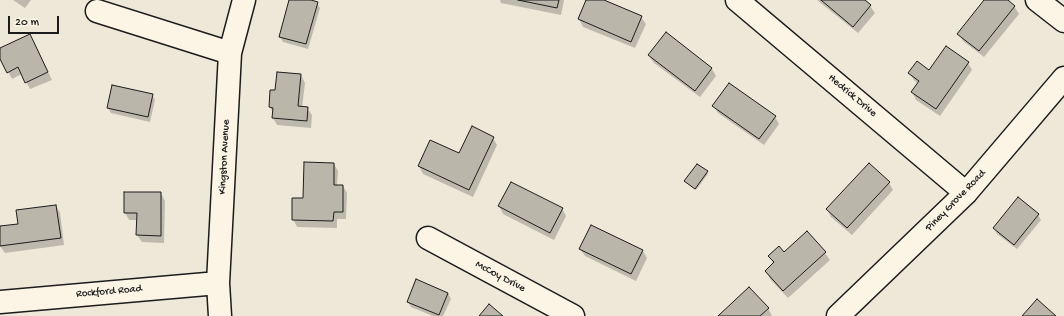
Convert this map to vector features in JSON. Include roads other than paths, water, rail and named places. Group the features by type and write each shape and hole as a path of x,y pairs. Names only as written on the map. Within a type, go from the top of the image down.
{"street":[{"name":"Kingston Avenue","path":"220,316 218,282 230,53 244,0"},
{"name":"Hedrick Drive","path":"737,0 966,193"},
{"path":"1037,0 1064,21"},
{"path":"97,11 230,53"},
{"name":"Piney Grove Road","path":"838,316 966,193 1064,78"},
{"name":"McCoy Drive","path":"428,238 573,316"},
{"name":"Rockford Road","path":"0,302 218,282"}]}
